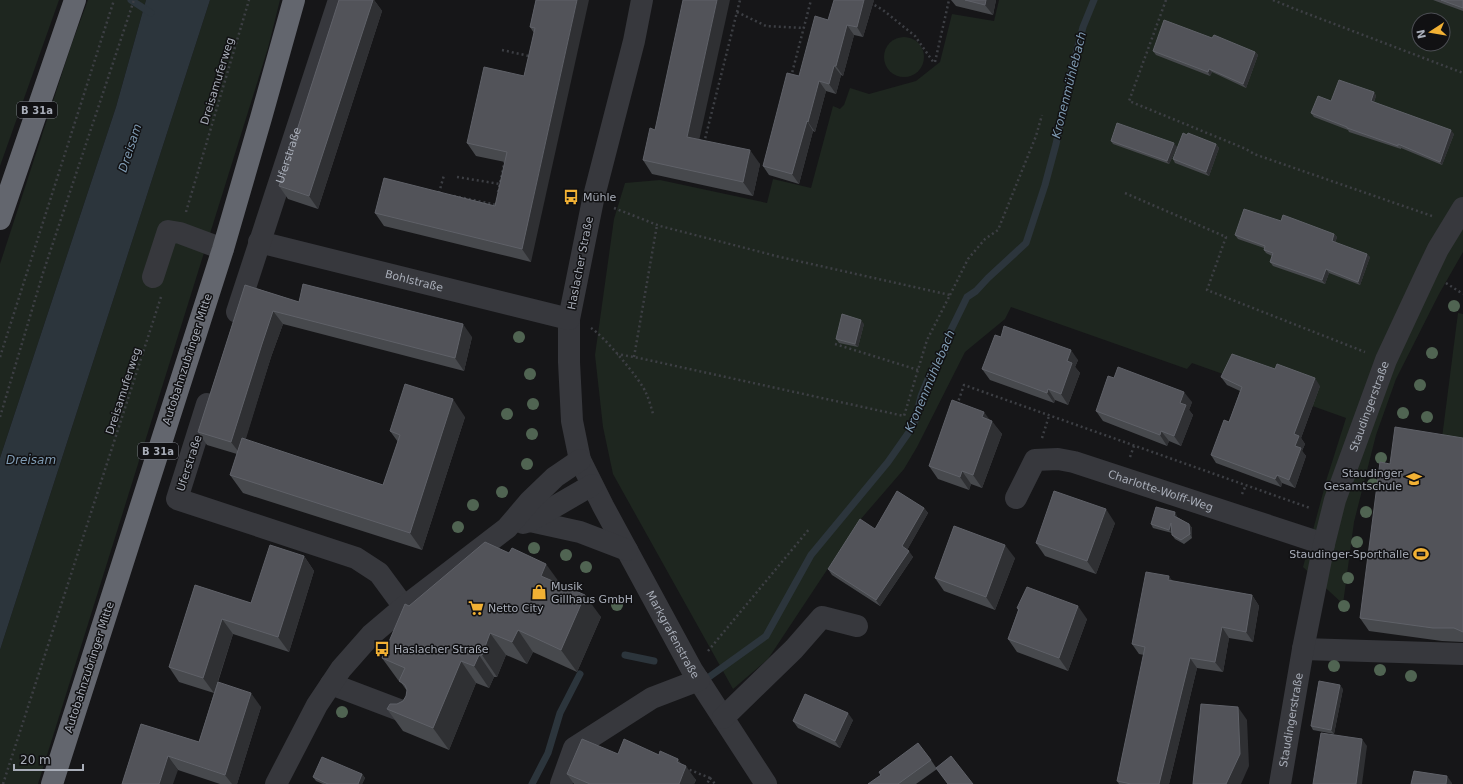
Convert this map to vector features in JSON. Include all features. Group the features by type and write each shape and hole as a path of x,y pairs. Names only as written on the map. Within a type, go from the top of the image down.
{"highway":[{"name":"B 31a","path":"0,219 75,0"},
{"name":"Autobahnzubringer Mitte","path":"52,784 223,249 262,118 294,0"}],"street":[{"name":"Uferstraße","path":"230,333 339,0"},
{"name":"Haslacher Straße","path":"592,485 580,460 572,421 569,362 569,319 593,200 634,41 642,0"},
{"name":"Staudingerstraße","path":"1280,784 1303,649 1324,544 1335,500 1354,444 1386,360 1426,272 1458,216"},
{"path":"158,283 168,231 180,233 223,249"},
{"name":"Bohlstraße","path":"259,242 569,319"},
{"name":"Uferstraße","path":"214,386 177,499 356,558 379,573 404,607"},
{"name":"Charlotte-Wolff-Weg","path":"1016,498 1035,460 1058,459 1074,462 1324,544"},
{"path":"276,784 317,705 342,669 371,635 404,607 507,528 530,501 555,476 580,460"},
{"path":"507,528 530,521 592,485"},
{"name":"Markgrafenstraße","path":"592,485 695,675 766,784"},
{"path":"530,521 580,532 627,550"},
{"path":"723,718 794,649 822,617 857,626"},
{"path":"1303,649 1463,654"},
{"path":"560,784 574,748 652,698 695,675"},
{"path":"331,684 410,714"}],"path":[{"path":"0,357 114,0"},
{"path":"0,417 43,273 134,0"},
{"name":"Dreisamuferweg","path":"180,233 249,0"},
{"path":"704,143 740,0"},
{"path":"791,81 811,0"},
{"path":"866,0 882,10 914,36 934,63 949,0"},
{"path":"1166,0 1129,101 1246,149 1254,154 1458,216"},
{"path":"1273,0 1295,10 1463,72"},
{"path":"737,12 766,26 804,28"},
{"path":"502,50 529,56 528,63"},
{"path":"617,354 904,416 927,340 968,260 985,239 998,230 1036,136 1042,115"},
{"path":"454,196 496,205 507,154"},
{"path":"439,193 444,175"},
{"path":"457,177 500,184"},
{"path":"432,191 446,194"},
{"path":"1125,193 1226,237 1207,290 1386,360"},
{"path":"593,200 657,225 780,257 950,295"},
{"path":"634,357 657,225"},
{"name":"Dreisamuferweg","path":"3,784 158,283"},
{"path":"569,319 578,321 596,331 617,354 646,392 653,414"},
{"path":"835,344 918,370"},
{"path":"956,406 964,386 1331,516"},
{"path":"695,675 810,528"},
{"path":"681,766 710,778 715,784"},
{"path":"707,784 710,778"}],"shaded area":[{"path":"0,0 59,0 0,166"},
{"path":"88,0 146,0 116,107 0,458 0,264 71,46"},
{"path":"210,0 280,0 268,48 38,784 0,784 0,650"},
{"path":"999,0 1463,0 1463,252 1439,294 1396,379 1376,435 1354,522 1343,604 1303,567 1327,478 1346,418 1192,363 1187,369 1011,307 1005,319 965,352 917,447 904,469 860,520 768,659 733,689 613,474 603,427 595,355 614,219 625,183 660,180 767,203 773,179 811,188 833,106 840,109 844,105 850,88 869,94 916,81 940,62 952,14 994,21"},
{"path":"908,37 915,40 921,46 924,57 923,65 915,74 908,77 900,77 893,74 885,65 884,53 887,46 896,38"},
{"path":"1458,313 1463,314 1463,440 1442,438"}],"water":[{"name":"Dreisam","path":"146,0 210,0 0,650 0,458 116,107"}],"building":[{"path":"339,0 373,0 309,196 279,186"},
{"path":"536,0 577,0 522,249 375,213 384,178 495,206 507,152 467,143 484,67 524,76 535,28 530,27"},
{"path":"683,0 717,0 687,137 750,150 743,182 643,160 650,128 655,130"},
{"path":"834,0 864,0 857,27 847,25 836,66 834,66 829,84 819,81 792,174 763,166 787,73 799,76 815,16 828,20"},
{"path":"965,0 986,0 985,5"},
{"path":"1441,0 1463,0 1463,8"},
{"path":"1164,20 1212,38 1214,35 1255,52 1243,84 1209,69 1208,72 1153,51"},
{"path":"1339,80 1374,92 1371,101 1451,130 1440,162 1398,144 1398,146 1347,128 1311,113 1318,96 1331,101"},
{"path":"1117,123 1174,143 1167,161 1111,141"},
{"path":"1183,133 1187,135 1188,133 1216,144 1206,172 1173,159"},
{"path":"1244,209 1281,221 1283,215 1294,219 1334,234 1332,241 1367,254 1358,282 1326,269 1322,280 1270,262 1273,253 1264,250 1265,246 1235,235"},
{"path":"303,284 463,324 455,358 273,311 231,442 198,432 245,285 299,302"},
{"path":"842,314 861,320 855,344 836,339"},
{"path":"1004,326 1071,350 1067,361 1072,363 1061,394 1048,389 1047,393 982,369 995,335 1001,337"},
{"path":"1232,354 1275,369 1277,364 1315,378 1294,434 1299,436 1295,446 1301,448 1289,480 1277,475 1275,479 1211,455 1224,420 1229,422 1242,387 1221,377"},
{"path":"1118,367 1184,392 1180,403 1186,405 1174,436 1161,431 1160,435 1096,411 1108,376 1114,378"},
{"path":"405,384 453,399 410,533 230,475 242,438 383,485 400,435 390,431"},
{"path":"952,400 984,412 982,417 992,421 973,475 962,471 960,477 929,466"},
{"name":"Staudinger-Sporthalle","path":"1395,427 1463,438 1463,632 1454,628 1433,628 1360,618 1380,462 1390,464"},
{"path":"897,491 924,508 902,546 909,551 876,600 828,569 860,519 875,529"},
{"path":"1054,491 1106,509 1087,561 1036,543"},
{"path":"1156,507 1175,512 1174,516 1189,524 1190,534 1181,540 1172,535 1171,523 1169,530 1151,524"},
{"path":"954,526 1005,545 986,597 935,578"},
{"path":"485,542 509,553 512,548 546,564 541,576 585,595 561,650 518,630 512,642 490,633 482,655 479,655 474,666 461,661 433,728 387,709 390,704 397,704 403,701 406,696 407,690 405,685 399,681 405,668 382,658 405,604 409,606"},
{"path":"270,545 304,556 278,637 222,619 203,678 169,667 195,585 251,603"},
{"path":"1146,572 1169,576 1168,580 1252,595 1246,632 1222,627 1215,662 1190,658 1159,784 1131,784 1117,781 1145,647 1132,644"},
{"path":"1027,587 1078,606 1059,658 1008,639 1019,609 1017,608"},
{"path":"1319,681 1340,685 1331,730 1311,726"},
{"path":"218,682 251,693 225,775 168,756 159,784 122,784 141,724 199,742"},
{"path":"805,694 848,713 835,741 793,721"},
{"path":"1201,704 1238,707 1240,754 1226,784 1193,784"},
{"path":"1321,733 1362,739 1356,784 1313,784"},
{"path":"582,739 618,754 624,739 659,755 660,751 678,759 677,762 686,766 679,784 590,784 567,774"},
{"path":"918,743 931,760 898,784 868,784 881,775 879,772"},
{"path":"951,756 973,784 948,784 936,768"},
{"path":"322,757 362,774 358,784 328,784 313,777"},
{"path":"1414,771 1447,776 1446,784 1411,784"}],"waterway":[{"path":"131,0 151,13"},
{"name":"Kronenmühlebach","path":"709,677 766,636 811,555 888,462 909,432 915,421 921,396 928,379 945,351 948,336 967,297 976,291 1026,243 1045,185 1056,144 1071,73 1083,27 1094,0"},
{"name":"Kronenmühlebach","path":"625,655 654,661"},
{"name":"Kronenmühlebach","path":"532,784 548,753 560,713 580,674"}],"place":[{"name":"Mühle","path":"571,197"},
{"name":"Staudinger Gesamtschule","path":"1414,479"},
{"name":"Staudinger-Sporthalle","path":"1421,554"},
{"name":"Musik Gillhaus GmbH","path":"539,592"},
{"name":"Netto City","path":"476,608"},
{"name":"Haslacher Straße","path":"382,649"}]}
